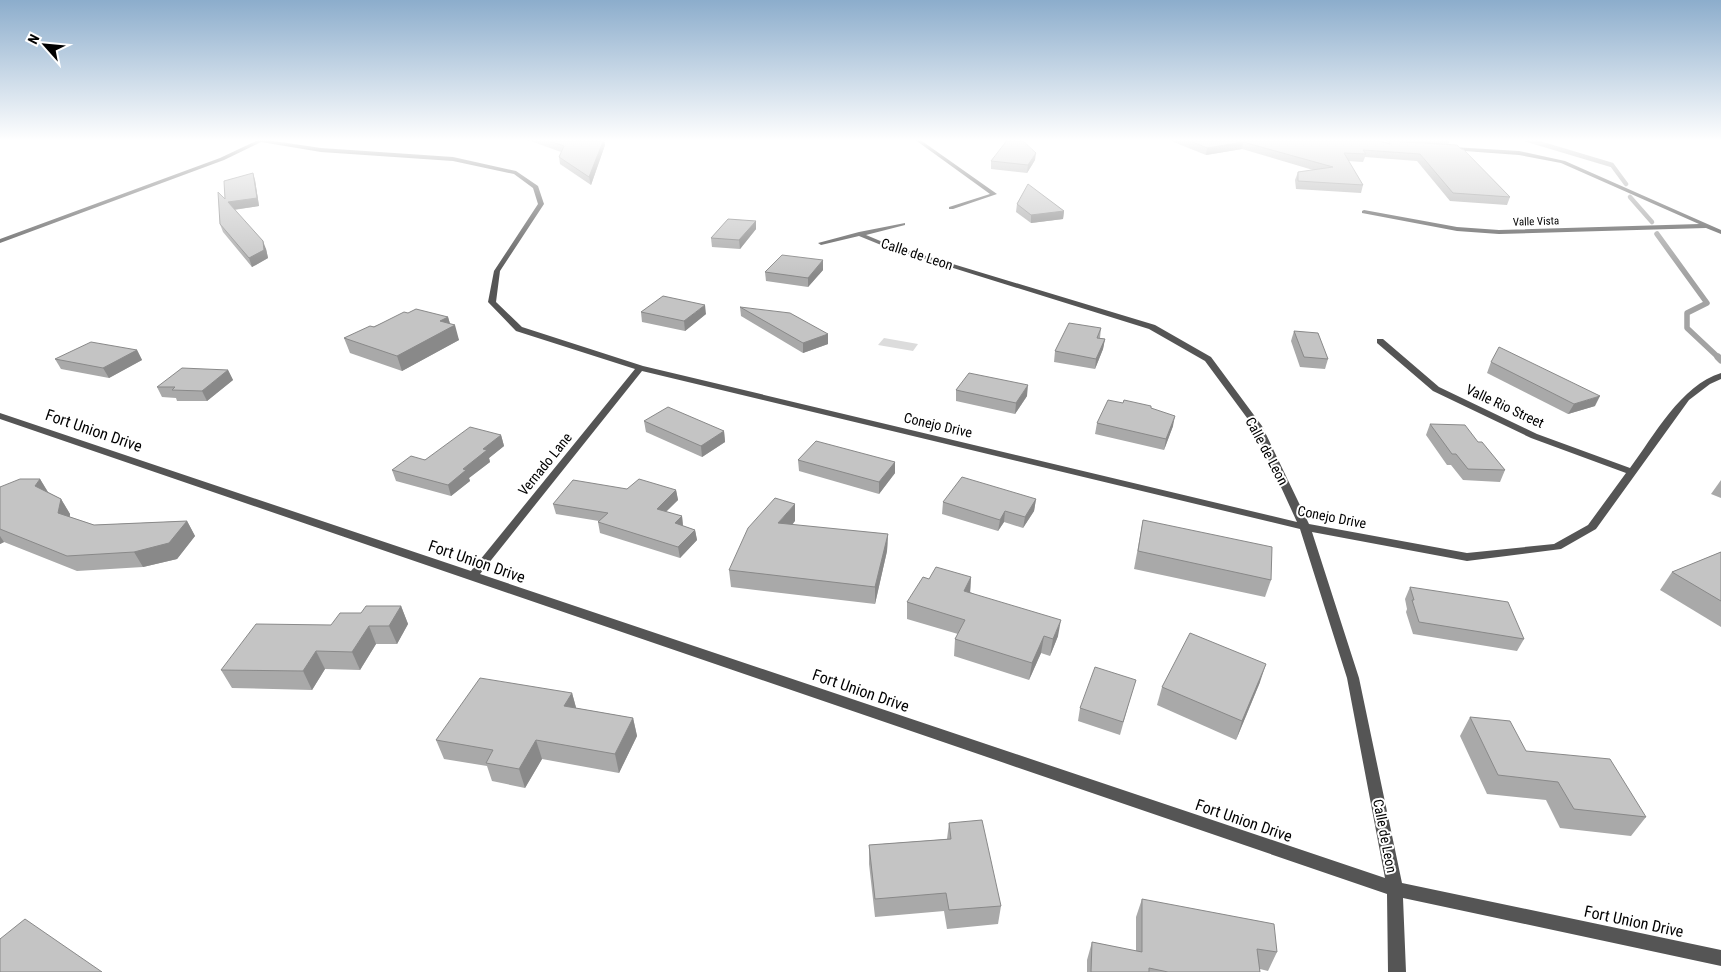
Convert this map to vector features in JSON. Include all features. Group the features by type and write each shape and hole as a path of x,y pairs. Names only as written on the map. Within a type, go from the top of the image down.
{"street":[{"path":"0,242 154,184"},
{"name":"Conejo Drive","path":"532,184 536,187 541,204 498,271 492,302 519,329 640,368 1305,527 1468,557 1557,547 1592,527 1686,398 1706,382 1721,376"},
{"path":"951,208 994,194 980,184"},
{"path":"1614,184 1721,232"},
{"name":"Valle Vista","path":"1364,212 1458,230 1499,232 1710,226"},
{"name":"Calle de Leon","path":"821,243 903,224"},
{"name":"Calle de Leon","path":"859,234 888,246 1152,327 1208,359 1257,426 1305,527 1354,678 1395,889 1397,972"},
{"name":"Valle Rio Street","path":"1380,341 1436,390 1534,436 1632,472"},
{"name":"Vernado Lane","path":"472,577 640,368"},
{"name":"Fort Union Drive","path":"0,416 1395,889 1721,958"}],"shaded area":[{"path":"884,338 918,344 913,351 878,345"}],"building":[{"path":"224,184 255,184 257,198 228,202 263,241 264,250 249,258 220,224 218,192 225,199"},
{"path":"1028,184 1064,211 1031,215 1017,204"},
{"path":"1446,184 1498,184 1510,197 1453,193"},
{"path":"728,219 756,221 739,240 711,238"},
{"path":"782,255 823,260 808,278 765,272"},
{"path":"663,296 705,305 684,321 641,312"},
{"path":"740,307 790,313 828,334 803,343"},
{"path":"416,309 448,317 440,321 455,325 397,356 344,338 370,326 374,327 404,312 408,313"},
{"path":"1069,323 1101,328 1097,338 1105,339 1096,359 1055,351"},
{"path":"1294,331 1318,333 1328,359 1304,357"},
{"path":"91,342 137,350 103,368 55,359"},
{"path":"1499,347 1600,396 1574,404 1491,362"},
{"path":"182,368 228,370 202,391 172,390 175,387 157,387"},
{"path":"969,373 1028,385 1016,403 956,390"},
{"path":"1108,400 1123,403 1124,400 1151,406 1151,408 1175,416 1166,439 1097,423"},
{"path":"668,407 724,431 701,446 644,421"},
{"path":"1430,424 1465,425 1478,442 1482,442 1505,470 1468,469 1456,454 1452,454"},
{"path":"470,427 501,435 483,449 487,450 463,469 466,470 448,485 392,470 411,456 425,460"},
{"path":"816,441 895,462 879,482 798,460"},
{"path":"962,477 1036,499 1025,517 1005,511 1000,520 943,502"},
{"path":"20,479 40,479 35,486 61,499 58,513 94,525 187,521 169,543 134,552 67,556 0,529 0,487"},
{"path":"639,479 676,490 657,509 682,516 675,523 695,530 678,547 598,522 608,513 553,504 573,480 627,489"},
{"path":"775,498 795,504 778,523 888,534 875,587 729,570 748,528"},
{"path":"1143,520 1272,547 1271,580 1138,551"},
{"path":"1721,552 1721,601 1672,572"},
{"path":"936,567 971,577 964,591 1061,620 1053,639 1044,636 1032,663 955,639 965,620 907,602 923,577 929,579"},
{"path":"1410,587 1508,602 1524,639 1419,622"},
{"path":"366,606 401,606 389,626 369,626 352,652 316,651 303,671 221,670 256,624 331,625 340,613 361,613"},
{"path":"1190,633 1266,664 1242,721 1162,687"},
{"path":"1095,667 1136,680 1123,722 1080,708"},
{"path":"480,678 572,693 564,706 633,718 615,754 536,740 519,769 486,763 493,750 436,740"},
{"path":"1470,717 1510,721 1526,751 1610,759 1646,817 1574,809 1558,782 1498,775"},
{"path":"982,820 1001,906 949,910 946,893 875,899 869,845 951,839 949,823"},
{"path":"1142,899 1274,924 1277,952 1257,949 1260,972 1168,972 1149,968 1149,972 1091,972 1092,942 1142,952"},
{"path":"25,919 102,972 0,972 0,939"}],"waterway":[{"path":"1630,197 1652,222"},
{"path":"1657,234 1707,303 1687,313 1687,328 1719,358"}]}
